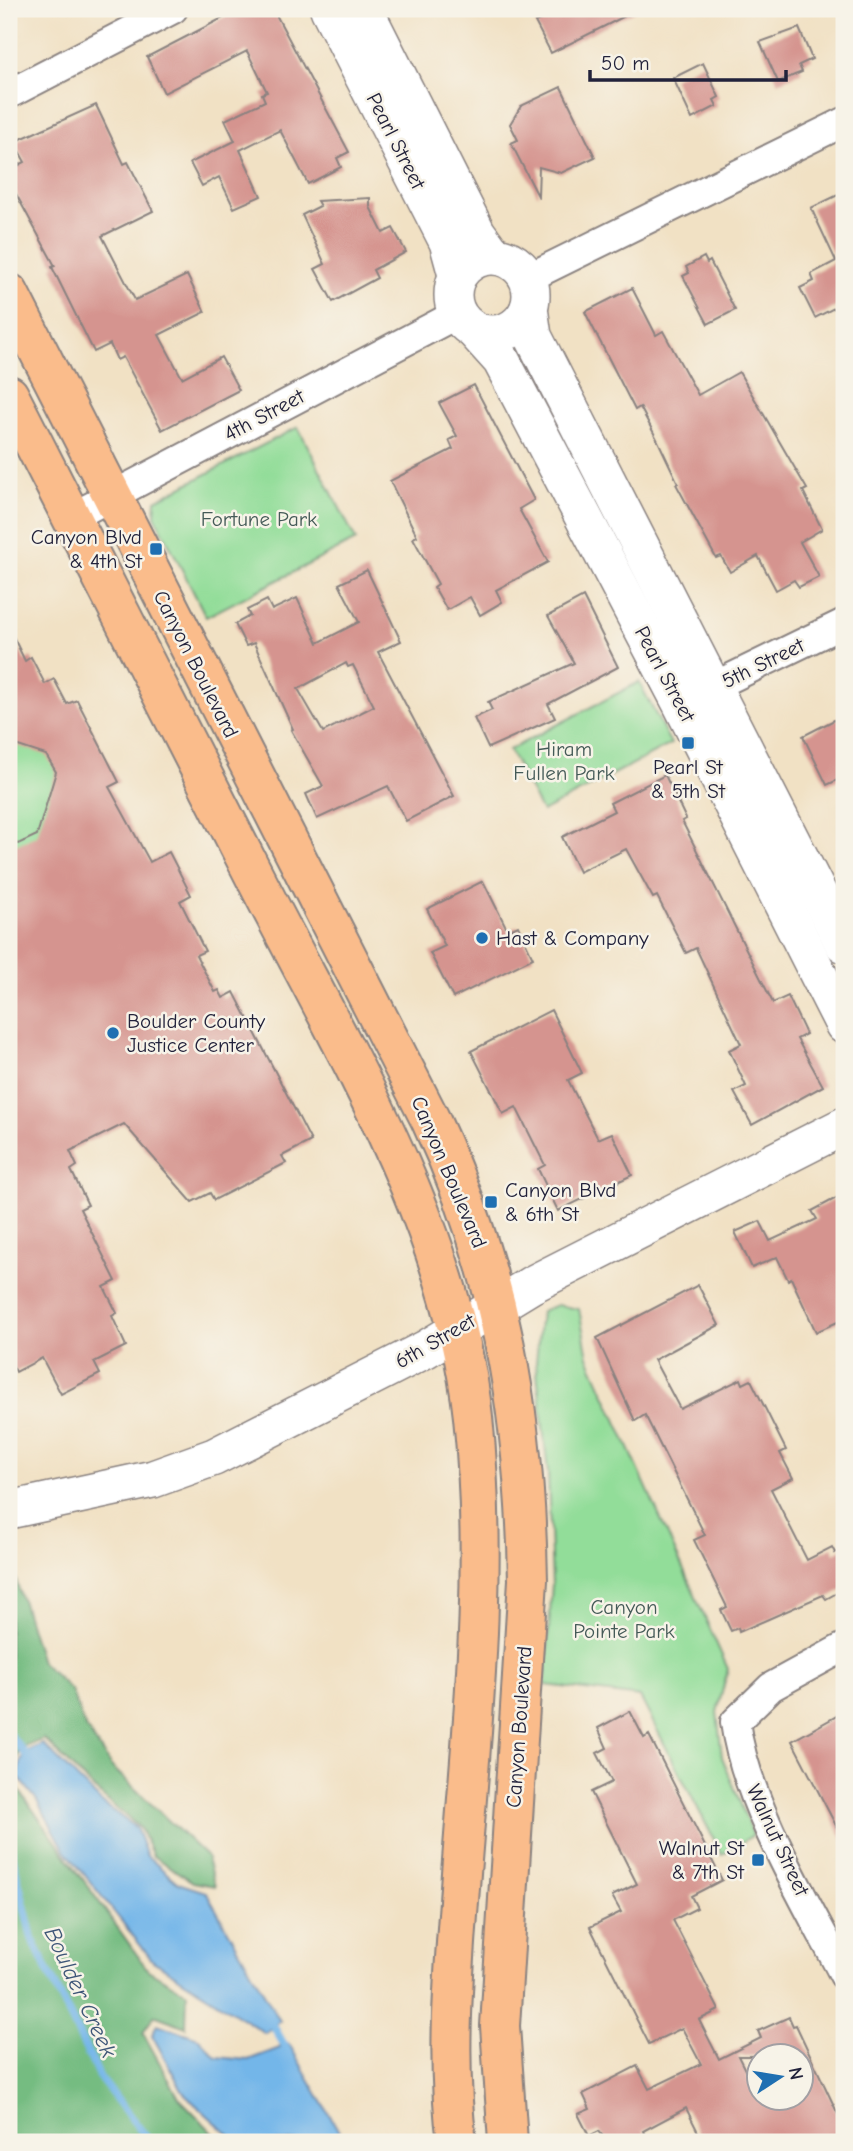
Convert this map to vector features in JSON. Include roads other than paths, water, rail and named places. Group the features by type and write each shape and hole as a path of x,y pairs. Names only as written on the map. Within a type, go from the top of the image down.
{"main road":[{"name":"Canyon Boulevard","path":"9,293 434,1128 466,1205 498,1304 519,1428 527,1519 528,1580 500,2026 508,2142"},
{"name":"Canyon Boulevard","path":"9,395 397,1157 449,1290 473,1416 481,1579 480,1633 455,1961 452,2044 457,2142"}],"street":[{"path":"9,94 173,9"},
{"name":"Pearl Street","path":"329,9 448,243 457,275"},
{"name":"Pearl Street","path":"364,9 477,233 493,255"},
{"path":"529,293 519,266 507,258 493,255 479,257 466,264 457,275 452,301 465,322 496,335 507,332 516,326 529,293 844,122"},
{"name":"Pearl Street","path":"529,293 533,336 844,1025"},
{"name":"Pearl Street","path":"465,322 501,360 844,944"},
{"name":"4th Street","path":"72,517 465,322"},
{"name":"5th Street","path":"696,695 844,623"},
{"name":"6th Street","path":"9,1510 109,1490 196,1465 390,1368 498,1304 844,1126"},
{"name":"Walnut Street","path":"844,1647 771,1687 735,1723 739,1751 761,1810 844,1975"}],"water":[{"path":"43,1744 100,1801 136,1828 147,1856 178,1883 206,1892 280,2021 265,2033 153,1961 65,1850 36,1799 17,1775 24,1753"},
{"path":"157,2024 199,2038 216,2057 248,2060 280,2048 282,2040 289,2044 345,2142 237,2142 185,2095 152,2035"}],"waterway":[{"path":"9,1735 30,1759"},
{"name":"Boulder Creek","path":"9,1843 32,1938 100,2078 150,2142"},
{"path":"269,2018 287,2050"}],"place":[{"name":"Canyon Blvd & 4th St","path":"156,549"},
{"name":"Pearl St & 5th St","path":"688,743"},
{"name":"Hast & Company","path":"482,938"},
{"name":"Boulder County Justice Center","path":"113,1033"},
{"name":"Canyon Blvd & 6th St","path":"491,1202"},
{"name":"Walnut St & 7th St","path":"758,1860"}],"park label":[{"name":"Fortune Park","path":"259,519"},
{"name":"Hiram Fullen Park","path":"564,761"},
{"name":"Canyon Pointe Park","path":"624,1619"}]}
